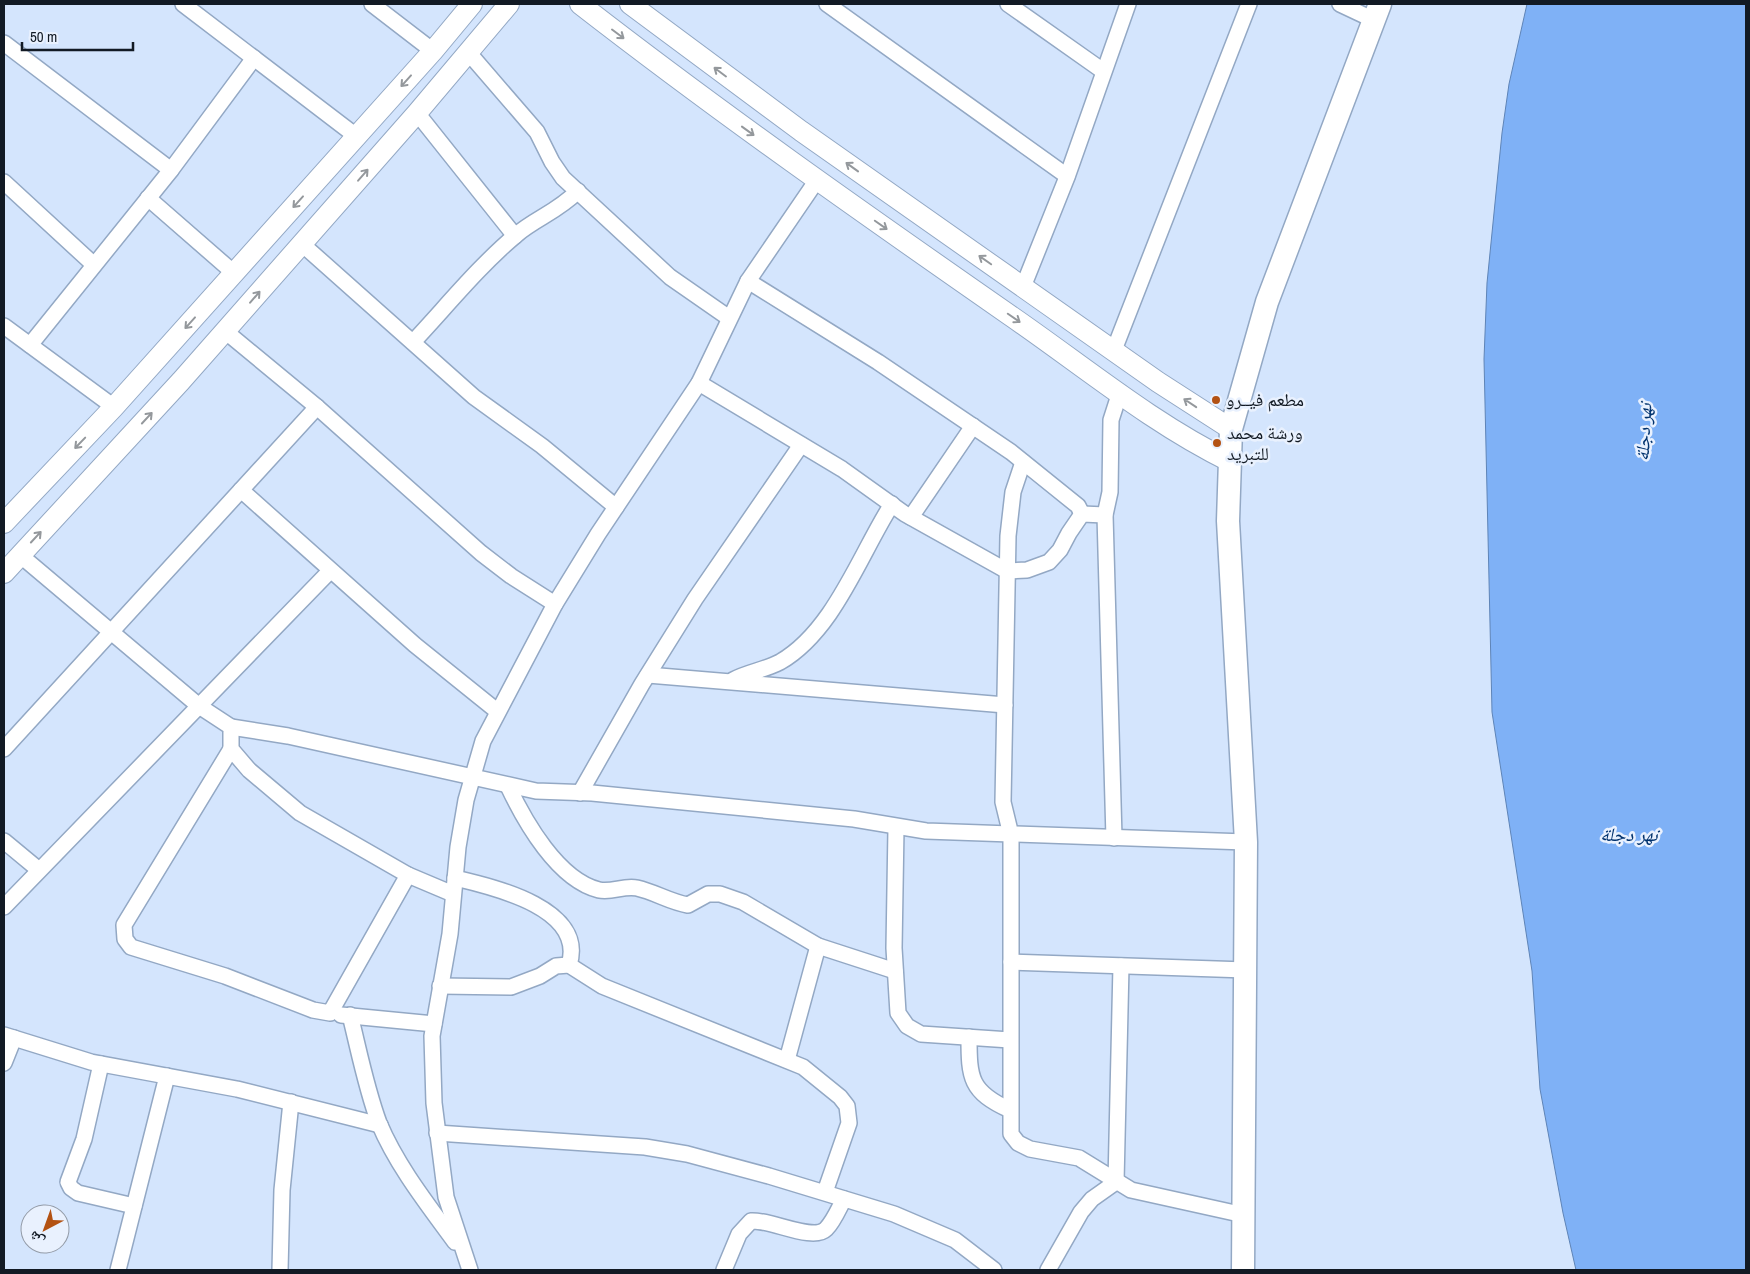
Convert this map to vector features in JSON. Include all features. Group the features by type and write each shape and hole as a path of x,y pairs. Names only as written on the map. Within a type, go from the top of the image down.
{"main road":[{"path":"1243,1270 1246,842 1228,521 1231,429 1267,302 1377,12"}],"street":[{"path":"183,4 356,136"},
{"path":"372,4 432,51"},
{"path":"4,523 114,407 472,4"},
{"path":"4,573 225,331 417,113 509,4"},
{"path":"580,4 725,114 817,180 1190,440 1231,462"},
{"path":"630,4 787,121 1023,287 1231,429"},
{"path":"827,4 1067,176"},
{"path":"1008,4 1103,71"},
{"path":"1023,287 1067,176 1128,4"},
{"path":"1114,350 1249,4"},
{"path":"1340,4 1377,12"},
{"path":"4,42 171,170"},
{"path":"468,52 537,132 552,162 563,178 670,277 729,318"},
{"path":"30,345 93,264 171,170 254,58"},
{"path":"417,113 515,236"},
{"path":"470,1270 462,1252 446,1197 437,1133 432,1036 450,934 459,838 472,778 483,741 497,711 555,604 616,507 699,382 748,281 817,180"},
{"path":"4,182 93,264"},
{"path":"412,342 515,236 528,225 564,206 578,192"},
{"path":"148,198 234,273"},
{"path":"302,244 474,397 542,446 616,507"},
{"path":"748,281 878,362 973,426 1023,462 1078,506 1082,514"},
{"path":"4,326 114,407"},
{"path":"225,331 317,407 481,553 511,576 555,604"},
{"path":"699,382 842,469 911,517 1007,571 1033,568 1049,562 1060,550 1082,514"},
{"path":"1114,838 1106,515 1110,492 1111,420 1120,392"},
{"path":"4,749 317,407"},
{"path":"911,517 973,426"},
{"path":"580,793 648,675 736,537 801,445"},
{"path":"1023,462 1013,492 1008,517 1007,571 1003,802 1011,835 1011,1134 1023,1147 1079,1158 1092,1164 1116,1182 1143,1193 1244,1215"},
{"path":"241,490 415,645 497,711"},
{"path":"730,682 780,661 814,631 839,600 892,504"},
{"path":"1082,514 1106,515"},
{"path":"20,555 199,706 231,727 288,736 536,791 580,793 854,819 896,828 1011,835 1246,842"},
{"path":"4,906 330,571"},
{"path":"648,675 1005,705"},
{"path":"231,727 231,750 124,925 125,939 135,949 217,973 313,1010 330,1014 434,1024"},
{"path":"231,750 248,770 300,813 408,875 453,894"},
{"path":"508,786 518,807 540,841 563,868 590,887 604,891 627,887 639,889 688,905 708,894 720,894 743,902 818,946 895,971"},
{"path":"896,828 895,971 898,1013 907,1026 921,1034 1010,1040"},
{"path":"4,841 39,870"},
{"path":"330,1014 408,875"},
{"path":"455,878 515,894 548,913 557,921 570,940 573,954 570,965"},
{"path":"787,1060 818,946"},
{"path":"1011,962 1246,970"},
{"path":"440,986 511,987 540,976 556,966 570,965 602,986 787,1060 823,1081 847,1106 849,1123 825,1192"},
{"path":"1116,1182 1121,966"},
{"path":"350,1015 370,1099 380,1125 417,1190 462,1252"},
{"path":"4,1063 9,1037 101,1064 291,1102 380,1125"},
{"path":"969,1037 969,1069 975,1084 986,1097 1010,1110"},
{"path":"101,1064 84,1139 68,1182 71,1188 78,1193 134,1206"},
{"path":"118,1270 167,1076"},
{"path":"280,1270 282,1190 291,1102"},
{"path":"437,1133 645,1147 687,1154 825,1192 894,1214 946,1236 994,1270"},
{"path":"1048,1270 1081,1212 1092,1199 1116,1182"},
{"path":"724,1270 739,1234 750,1221 763,1221 810,1233 821,1232 828,1228 844,1198"}],"water":[{"name":"نهر دجلة","path":"1527,4 1746,4 1746,1270 1576,1270 1563,1213 1540,1089 1532,971 1492,712 1484,359 1487,283 1502,133 1509,84"}],"place":[{"name":"مطعم فيــرو","path":"1216,400"},
{"name":"ورشة محمد للتبريد","path":"1217,443"}]}
